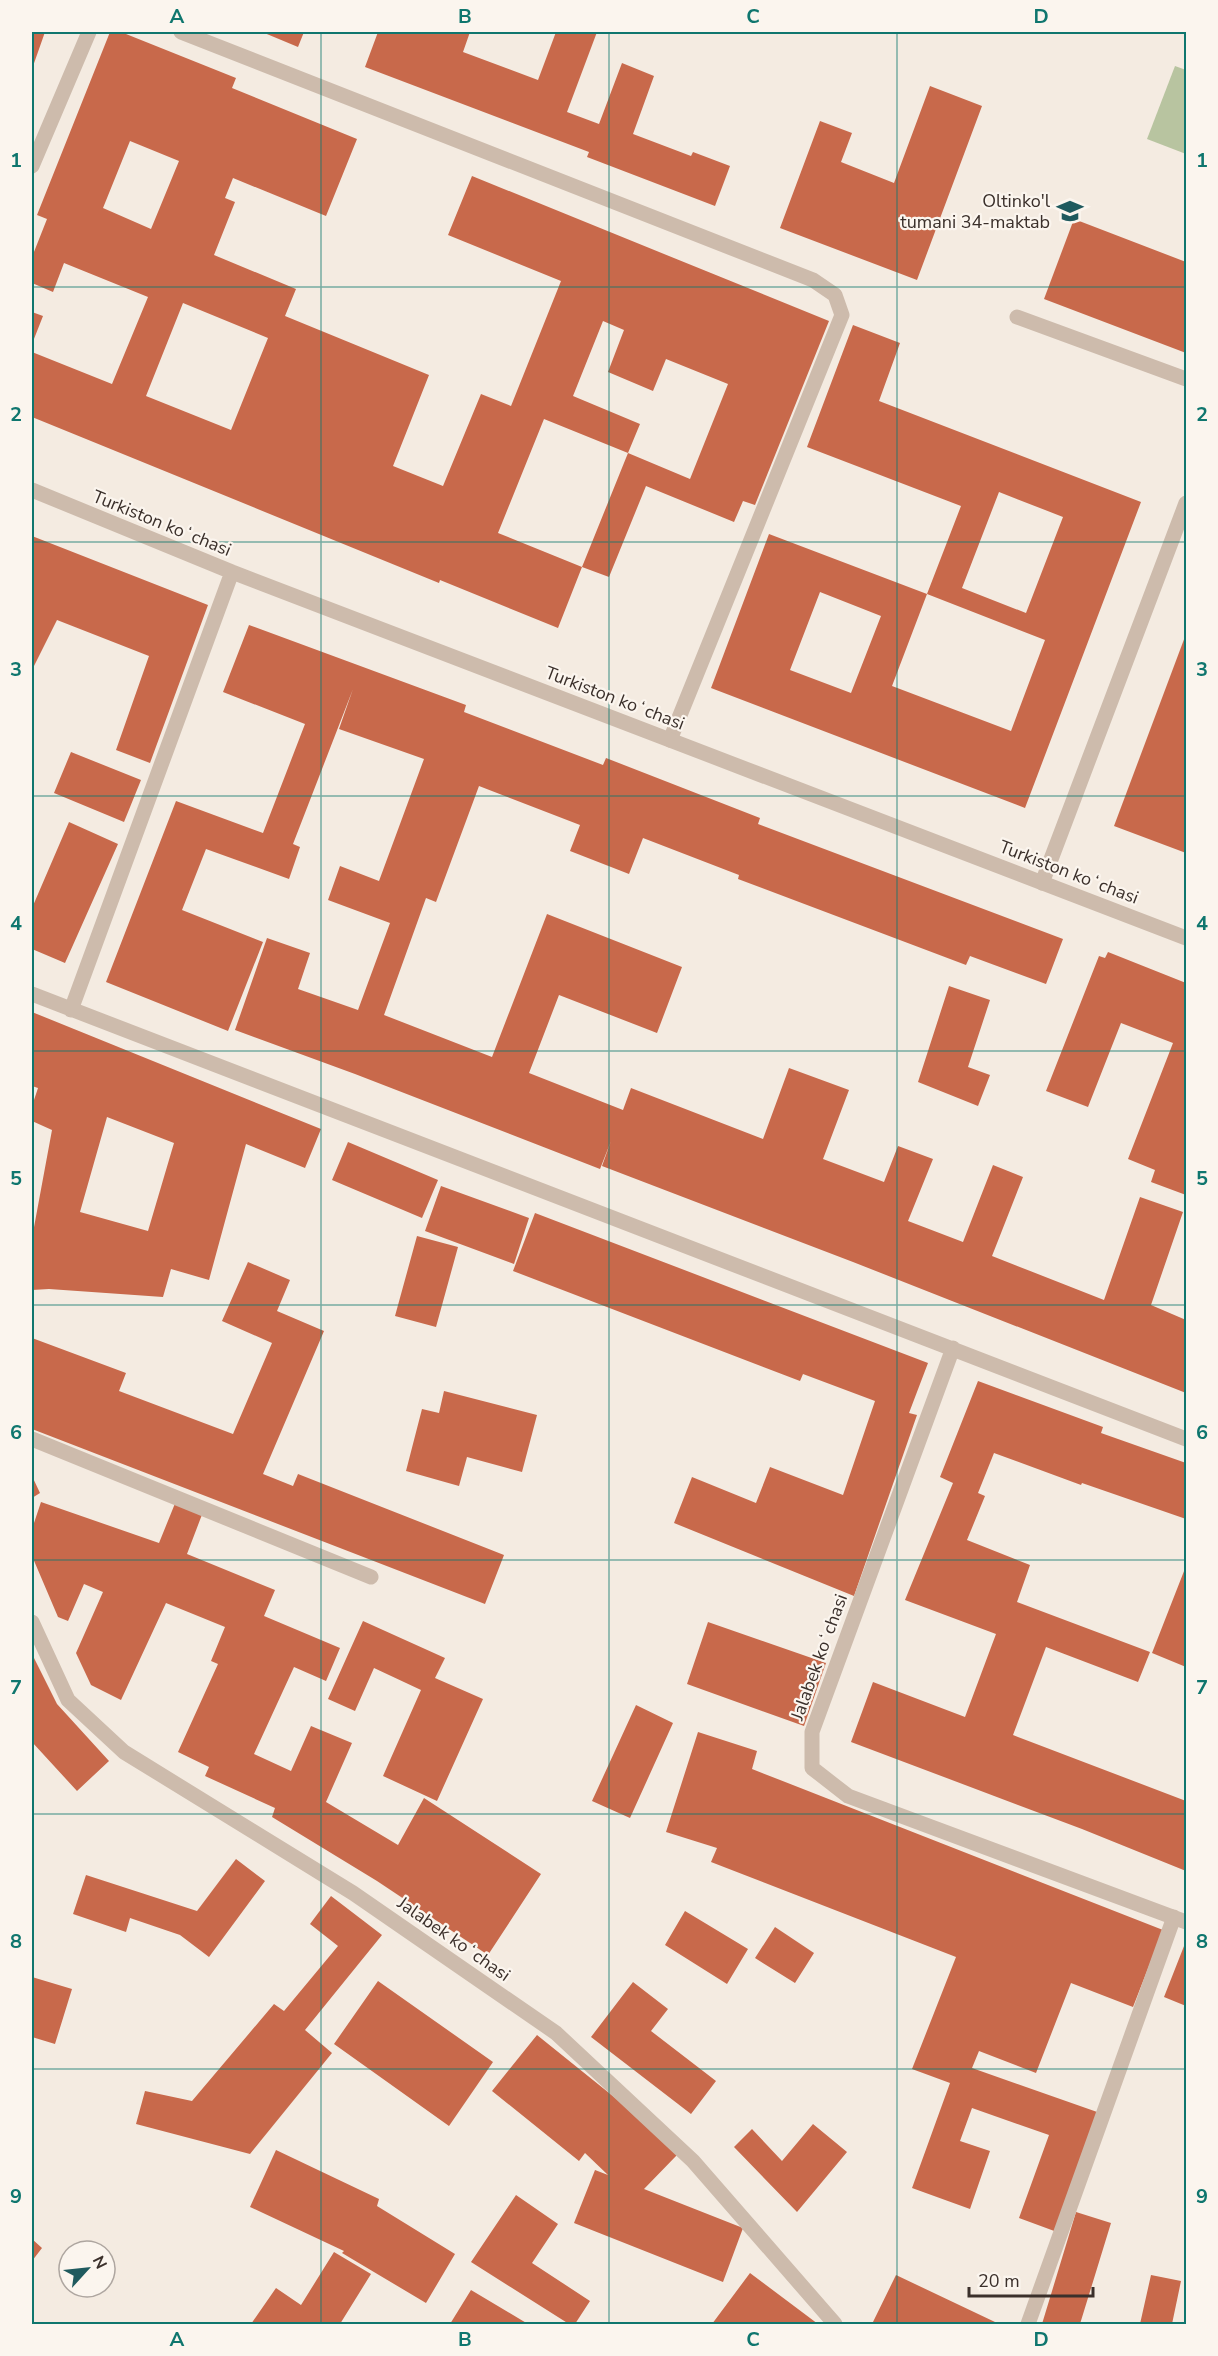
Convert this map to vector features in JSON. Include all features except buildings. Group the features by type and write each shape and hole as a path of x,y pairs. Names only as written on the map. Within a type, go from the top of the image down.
{"street":[{"path":"32,166 89,32"},
{"path":"181,32 813,280 835,295 842,315 670,740"},
{"path":"1017,317 1186,379"},
{"name":"Turkiston koʻchasi","path":"32,490 232,572 1186,938"},
{"path":"1042,883 1186,503"},
{"path":"71,1010 232,572"},
{"path":"32,994 1186,1439"},
{"name":"Jalabek koʻchasi","path":"953,1348 812,1732 812,1768 848,1796 1180,1919"},
{"path":"32,1439 370,1577"},
{"name":"Jalabek koʻchasi","path":"32,1622 68,1700 124,1752 353,1893 556,2033 693,2161 835,2325"},
{"path":"1028,2325 1180,1919"}],"green space":[{"path":"1175,66 1186,70 1186,154 1147,139"}],"place":[{"name":"Oltinko'l tumani 34-maktab","path":"1070,211"}]}
